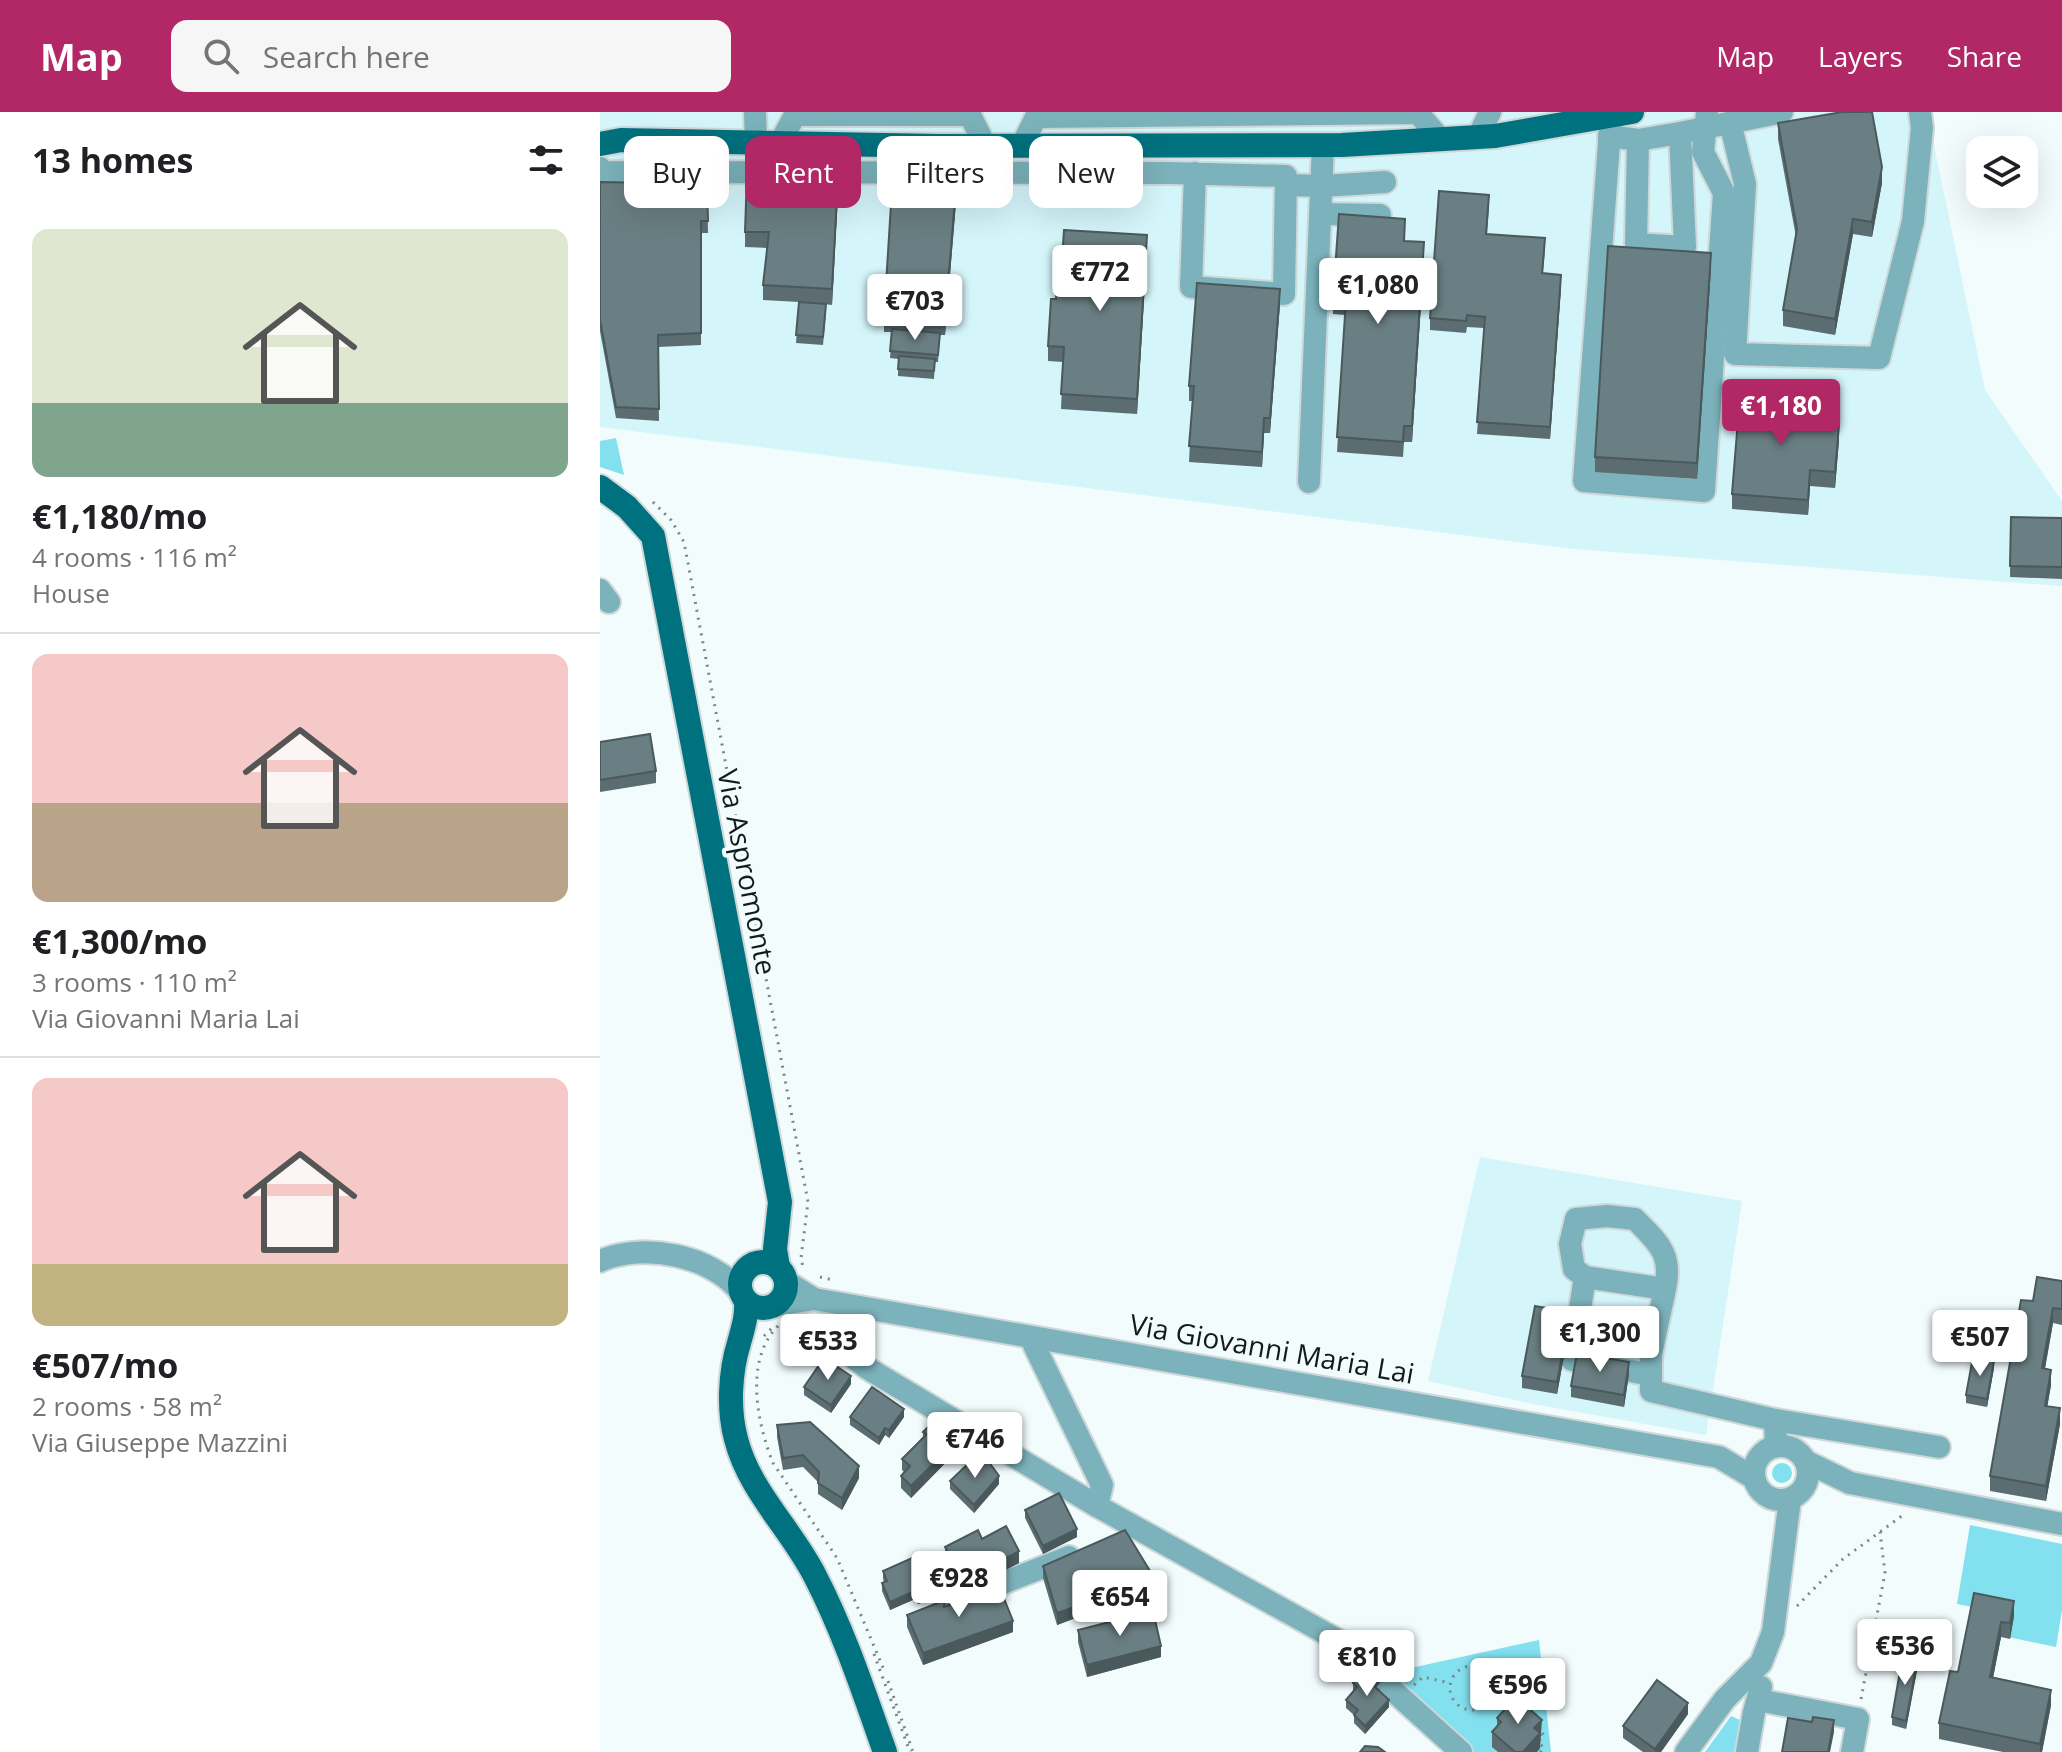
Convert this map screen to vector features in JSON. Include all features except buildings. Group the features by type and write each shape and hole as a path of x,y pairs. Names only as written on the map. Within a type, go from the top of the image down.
{"main road":[{"path":"1143,145 1323,145 1441,140 1617,121"},
{"path":"1013,145 1029,145"},
{"name":"Via Aspromonte","path":"600,487 627,507 653,536 780,1202 776,1270"},
{"path":"600,512 618,512 639,520"},
{"path":"766,1308 740,1284 776,1270 784,1297 766,1308 745,1329 738,1344 731,1393 735,1437 744,1464 815,1575 885,1752"}],"street":[{"path":"755,112 765,136"},
{"path":"1478,137 1490,112"},
{"path":"1638,140 1680,133 1707,119 1730,122 1782,112"},
{"path":"1730,122 1745,184 1735,354 1879,358 1913,221 1922,128 1920,112"},
{"path":"843,113 848,136"},
{"path":"775,136 795,115 843,113 970,115 973,136"},
{"path":"1022,145 1033,114 1418,113 1441,140"},
{"path":"1617,121 1584,481 1704,491 1724,193 1703,152 1707,119"},
{"path":"1617,121 1638,140 1636,244 1685,247 1680,133"},
{"path":"1170,173 1171,145"},
{"path":"1309,482 1323,145"},
{"path":"600,168 603,172 624,172"},
{"path":"1143,173 1195,173 1286,176 1284,294 1191,287 1195,173"},
{"path":"1286,185 1385,182"},
{"path":"1322,214 1380,215"},
{"path":"1665,1289 1585,1277 1574,1269 1570,1244 1576,1219 1607,1216 1635,1219 1663,1248 1667,1279 1665,1289 1651,1354 1651,1391 1775,1420 1939,1447"},
{"path":"600,1261 626,1253 661,1252 730,1273 776,1270"},
{"path":"709,1268 766,1308"},
{"name":"Via Giovanni Maria Lai","path":"776,1270 803,1295 814,1299 1719,1457 1754,1478"},
{"path":"1585,1277 1572,1360 1651,1375"},
{"name":"Via Giovanni Maria Lai","path":"766,1308 814,1299"},
{"path":"820,1331 867,1368 1097,1506 1336,1639 1461,1752"},
{"path":"1036,1339 1034,1345 1102,1485 1097,1506"},
{"path":"1775,1420 1770,1449 1755,1464 1754,1478 1759,1489 1790,1495 1844,1481"},
{"path":"1770,1449 1791,1447 1807,1462 1844,1481 2062,1524"},
{"name":"Via Giovanni Maria Lai","path":"1719,1457 1770,1449"},
{"path":"1686,1752 1725,1699 1761,1663 1773,1632 1790,1495 1809,1479 1807,1462"},
{"path":"1111,1540 1132,1525"},
{"path":"954,1602 1082,1551"},
{"path":"1747,1752 1765,1676 1761,1663"},
{"path":"1725,1699 1742,1704 1858,1719 1852,1752"}],"path":[{"path":"651,499 671,520 684,542 808,1202 801,1258 776,1270"},
{"path":"815,1276 833,1280"},
{"path":"755,1421 753,1396 757,1347 767,1331 766,1308"},
{"path":"766,1308 770,1335 762,1354 757,1383 759,1414 767,1447 773,1463 837,1558 891,1686 913,1752"},
{"path":"759,1444 768,1465"},
{"path":"1794,1609 1843,1559 1913,1508 1919,1497"},
{"path":"1858,1719 1885,1573 1880,1532"},
{"path":"1478,1667 1489,1675 1493,1695 1486,1706 1466,1710 1451,1697 1450,1683 1458,1671 1478,1667"},
{"path":"1423,1677 1450,1683"},
{"path":"1493,1695 1520,1703 1518,1711"},
{"path":"1535,1727 1544,1735 1538,1742 1544,1748 1540,1752"}],"shaded area":[{"path":"600,112 1927,112 1985,390 2062,501 2062,586 1574,549 600,427"},
{"path":"616,438 624,475 600,467 600,441"},
{"path":"1480,1157 1742,1201 1706,1435 1528,1403 1428,1381"},
{"path":"1778,1463 1786,1463 1792,1473 1786,1483 1778,1483 1772,1477 1772,1469"},
{"path":"1970,1525 2062,1544 2062,1610 2056,1647 2008,1637 2012,1615 1957,1604"},
{"path":"1539,1640 1551,1752 1474,1752 1388,1673"},
{"path":"1731,1716 1740,1720 1734,1752 1705,1752"}]}
